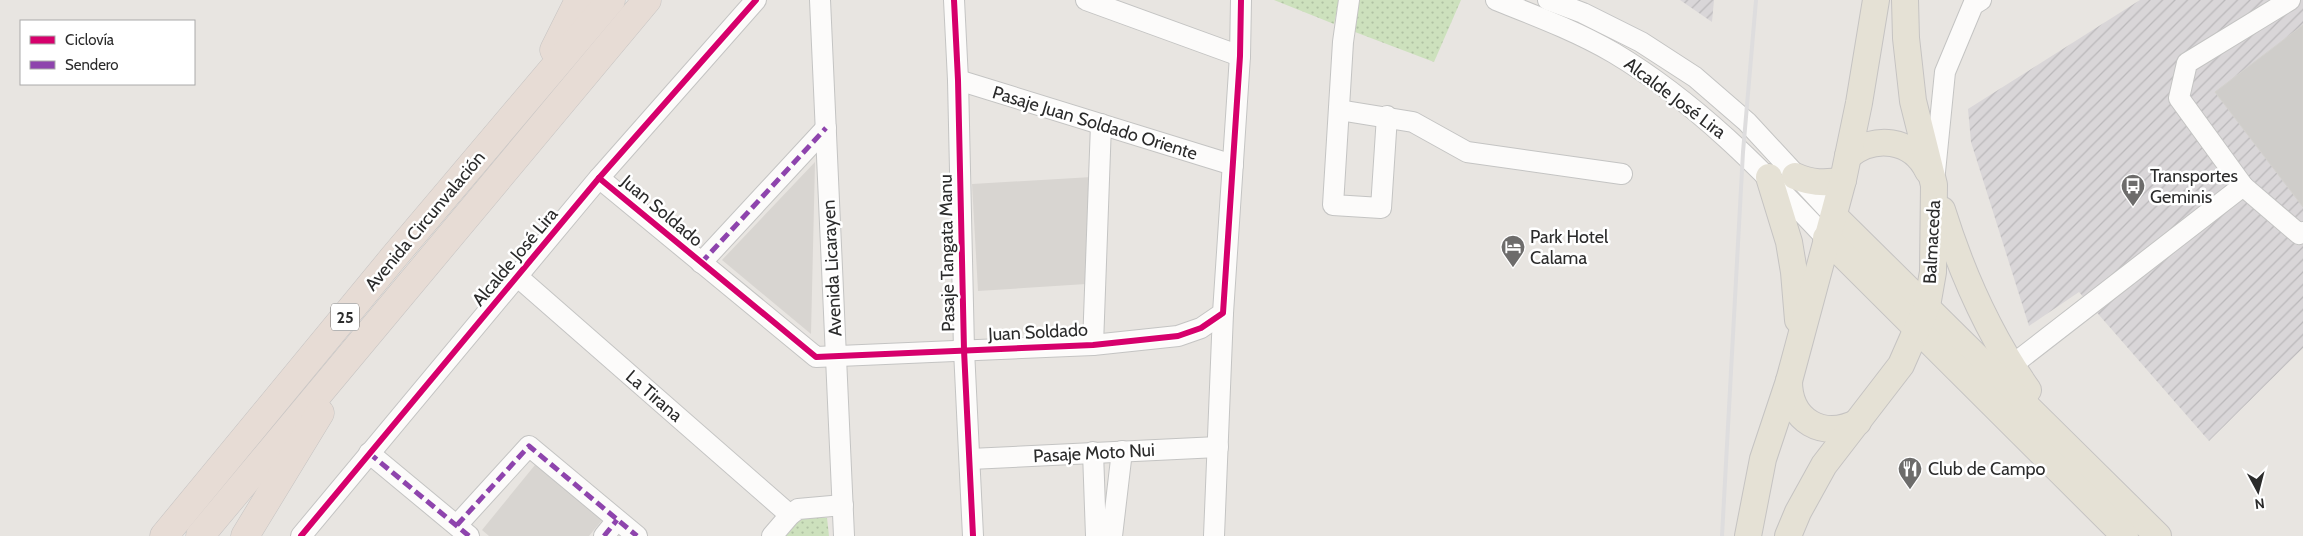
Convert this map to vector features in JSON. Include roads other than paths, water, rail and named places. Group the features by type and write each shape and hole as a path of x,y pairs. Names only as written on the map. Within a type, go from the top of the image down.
{"highway":[{"path":"528,99 579,0"},
{"name":"Avenida Circunvalación","path":"164,536 611,0"},
{"name":"Avenida Circunvalación","path":"200,536 647,0"},
{"path":"245,536 360,343"}],"main road":[{"path":"1748,536 1763,460 1789,381 1845,168 1869,50 1876,0"},
{"name":"Balmaceda","path":"1788,536 1798,512 1824,465 1902,365 1922,318 1933,272 1934,185 1913,100 1906,38 1905,0"},
{"path":"1795,176 1804,180 1823,183 1845,168 1856,149 1871,144 1887,142 1897,144 1915,153 1922,159 1934,185 1946,224 1974,297 2011,366 2067,446"},
{"path":"1769,177 1789,242 1800,336"},
{"path":"1830,227 1922,318 2067,446 2158,536"},
{"path":"1922,318 1946,356 2116,533"},
{"path":"1902,365 1925,357 1946,356"},
{"path":"1789,381 1792,402 1797,411 1812,424 1821,428 1840,429 1858,422"}],"street":[{"name":"Alcalde José Lira","path":"301,536 599,178 756,0"},
{"name":"Avenida Licarayen","path":"820,0 844,536"},
{"name":"Pasaje Tangata Manu","path":"954,0 958,80 964,350 974,536"},
{"path":"1086,0 1240,56"},
{"path":"1214,536 1223,312 1240,56 1241,0"},
{"path":"1349,0 1343,42 1334,205 1381,208 1387,116"},
{"name":"Alcalde José Lira","path":"1496,0 1561,25 1638,68 1687,103 1769,177 1830,227"},
{"name":"Alcalde José Lira","path":"1548,0 1620,30 1689,73 1747,122 1795,176 1830,227"},
{"path":"1934,185 1945,72 1973,5 1982,0"},
{"path":"2290,0 2187,63 2179,98 2242,186 2299,234 2303,232"},
{"name":"Pasaje Juan Soldado Oriente","path":"958,80 1233,166"},
{"path":"1339,110 1387,116 1413,122 1467,152 1622,174"},
{"path":"1093,345 1101,124"},
{"path":"702,263 826,128"},
{"name":"Juan Soldado","path":"599,178 816,357 1093,345 1178,336 1201,328 1223,312"},
{"path":"2011,366 2242,186"},
{"name":"La Tirana","path":"518,277 790,515"},
{"path":"369,454 463,531 529,446 637,536"},
{"name":"Pasaje Moto Nui","path":"970,459 1218,447"},
{"path":"1112,536 1122,451"},
{"path":"1093,452 1096,536"},
{"path":"772,536 790,515 798,509 843,505"},
{"path":"604,536 617,520"}],"railway":[{"path":"1722,536 1743,152 1756,0"}],"place":[{"name":"Transportes Geminis","path":"2133,207"},
{"name":"Park Hotel Calama","path":"1513,268"},
{"name":"Club de Campo","path":"1910,490"}]}
